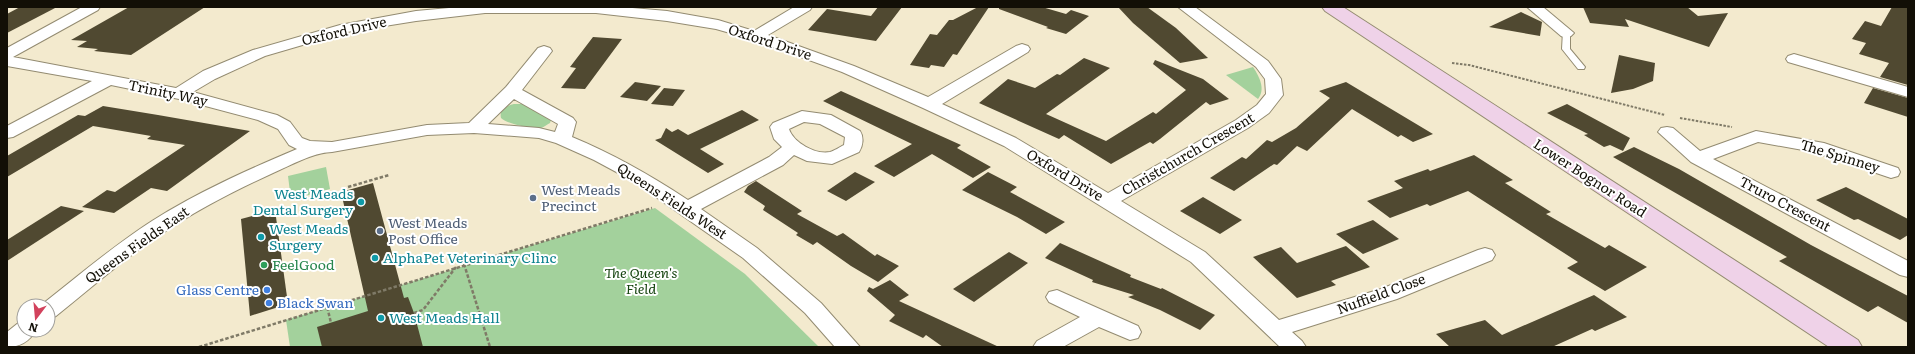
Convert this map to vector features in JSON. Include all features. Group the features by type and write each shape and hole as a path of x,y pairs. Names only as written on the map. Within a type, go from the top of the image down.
{"main road":[{"name":"Lower Bognor Road","path":"1331,7 1849,347"}],"street":[{"path":"7,54 93,7"},
{"path":"756,36 805,7"},
{"name":"Christchurch Crescent","path":"1108,201 1242,124 1264,109 1275,95 1274,79 1262,64 1185,7"},
{"path":"1534,7 1566,33"},
{"name":"Oxford Drive","path":"177,94 209,75 259,53 346,28 416,16 485,9 597,8 674,17 718,25 756,36 848,69 929,104 1010,142 1198,257 1294,347"},
{"path":"929,104 1022,49"},
{"path":"474,128 512,91 544,51"},
{"path":"1794,59 1908,92"},
{"name":"Trinity Way","path":"7,61 222,104 274,120 288,130 293,139 299,144 317,147"},
{"path":"7,133 106,80"},
{"path":"512,91 567,122 562,139"},
{"name":"Truro Crescent","path":"1671,122 1698,158 1908,270"},
{"name":"Queens Fields West","path":"317,147 332,147 427,130 474,128 539,133 562,139 601,156 640,178 681,204 750,253 813,308 848,347"},
{"name":"The Spinney","path":"1698,158 1756,136 1818,147 1891,172"},
{"path":"681,204 776,161 794,146"},
{"name":"Queens Fields East","path":"56,304 110,260 160,226 211,196 317,147"},
{"name":"Nuffield Close","path":"1276,329 1389,294 1485,255"},
{"path":"1058,297 1130,332"},
{"path":"1045,347 1098,317"},
{"path":"7,344 16,337"}],"lane":[{"path":"1566,33 1566,49 1581,68"}],"path":[{"path":"1447,63 1469,65 1671,122 1737,128"},
{"path":"348,186 389,175"},
{"path":"199,347 464,264 681,204"},
{"path":"464,264 490,347"},
{"path":"414,313 423,310 456,267"},
{"path":"326,302 331,323"}],"green space":[{"path":"1253,67 1262,87 1258,99 1226,75"},
{"path":"514,104 526,104 551,120 550,123 541,128 532,128 520,126 501,118 502,110"},
{"path":"326,167 330,189 291,200 288,176"},
{"name":"The Queen's Field","path":"655,208 745,274 819,347 290,347 286,320"}],"building":[{"path":"20,7 57,7 7,33 7,14"},
{"path":"129,7 205,7 131,55 94,51 98,49 77,47 87,41 71,40"},
{"path":"878,7 902,7 876,41 808,30 827,9 871,16"},
{"path":"978,7 989,7 957,55 953,54 944,67 931,65 929,68 910,65 930,34 937,35 949,20 953,20"},
{"path":"999,7 1042,7 1066,14 1071,10 1089,16 1066,34 1046,28 1048,27 999,9"},
{"path":"1118,7 1147,7 1176,28 1208,58 1180,63 1133,23"},
{"path":"1583,7 1687,7 1698,16 1728,13 1709,47 1625,19 1629,27 1590,23"},
{"path":"1892,7 1908,7 1908,85 1880,77 1889,63 1859,54 1866,43 1852,39 1865,21 1881,26"},
{"path":"1521,12 1542,22 1540,36 1489,27"},
{"path":"593,37 622,39 585,89 561,88 576,68 570,67"},
{"path":"1619,55 1655,63 1653,81 1633,89 1611,93"},
{"path":"1084,58 1110,68 1046,114 1106,141 1153,112 1156,114 1186,90 1153,64 1155,60 1203,79 1229,99 1210,105 1206,102 1153,144 1150,142 1111,164 1064,135 1059,139 979,103 1008,79 1035,88 1057,74 1060,75"},
{"path":"635,82 661,86 647,101 620,97"},
{"path":"1346,82 1433,134 1413,142 1401,135 1398,137 1352,109 1307,151 1297,146 1277,165 1274,164 1234,191 1210,178 1242,157 1246,159 1267,140 1272,142 1296,128 1330,98 1319,91"},
{"path":"664,88 685,90 673,106 651,104"},
{"path":"1873,88 1908,98 1908,117 1864,103"},
{"path":"841,91 961,145 957,148 991,167 973,178 932,154 894,177 874,166 912,144 823,101"},
{"path":"1567,104 1630,138 1623,151 1610,145 1604,147 1584,135 1588,134 1547,113"},
{"path":"103,106 250,131 167,191 151,188 114,213 82,207 107,190 115,192 185,145 147,139 151,136 93,126 7,177 7,156 78,115 85,116"},
{"path":"742,110 759,120 700,149 724,164 708,173 655,140 661,138 666,128 672,132 678,129 688,135"},
{"path":"1634,147 1679,169 1811,245 1908,296 1908,323 1878,306 1868,312 1779,261 1787,257 1613,157"},
{"path":"1474,155 1513,180 1505,183 1551,212 1546,214 1605,248 1609,245 1647,267 1605,291 1567,268 1578,262 1468,191 1430,206 1427,204 1390,218 1367,201 1403,188 1394,181 1428,169 1430,171"},
{"path":"855,172 875,182 846,201 827,191"},
{"path":"988,172 1017,187 1010,192 1065,222 1046,234 1017,217 962,190"},
{"path":"756,181 802,211 797,214 837,236 843,233 875,256 877,254 899,266 878,282 851,266 817,242 813,245 796,235 798,233 763,210 765,206 744,192 748,186"},
{"path":"373,183 404,298 408,297 423,347 322,347 317,327 368,311 341,192"},
{"path":"1846,187 1908,219 1908,235 1900,240 1858,219 1854,220 1816,200"},
{"path":"1203,197 1242,220 1220,234 1180,211"},
{"path":"61,206 84,211 7,261 7,240"},
{"path":"275,210 288,304 250,316 241,219"},
{"path":"1373,220 1399,239 1363,254 1336,234"},
{"path":"1060,243 1131,275 1130,277 1161,289 1162,288 1215,315 1200,330 1160,310 1128,297 1134,295 1092,282 1093,280 1045,258"},
{"path":"1346,246 1370,267 1331,281 1336,285 1297,298 1253,257 1281,247 1297,263"},
{"path":"1009,252 1028,263 974,302 953,289"},
{"path":"890,280 909,295 899,301 999,347 943,347 926,335 923,338 889,321 895,315 867,291 869,287 873,289"},
{"path":"1594,295 1627,317 1595,331 1592,329 1552,347 1450,347 1436,334 1485,320 1502,335"}],"place":[{"name":"West Meads Precinct","path":"533,198"},
{"name":"West Meads Dental Surgery","path":"361,202"},
{"name":"West Meads Post Office","path":"380,231"},
{"name":"West Meads Surgery","path":"261,237"},
{"name":"AlphaPet Veterinary Clinc","path":"375,258"},
{"name":"FeelGood","path":"264,265"},
{"name":"Glass Centre","path":"267,290"},
{"name":"Black Swan","path":"269,303"},
{"name":"West Meads Hall","path":"381,318"}]}
